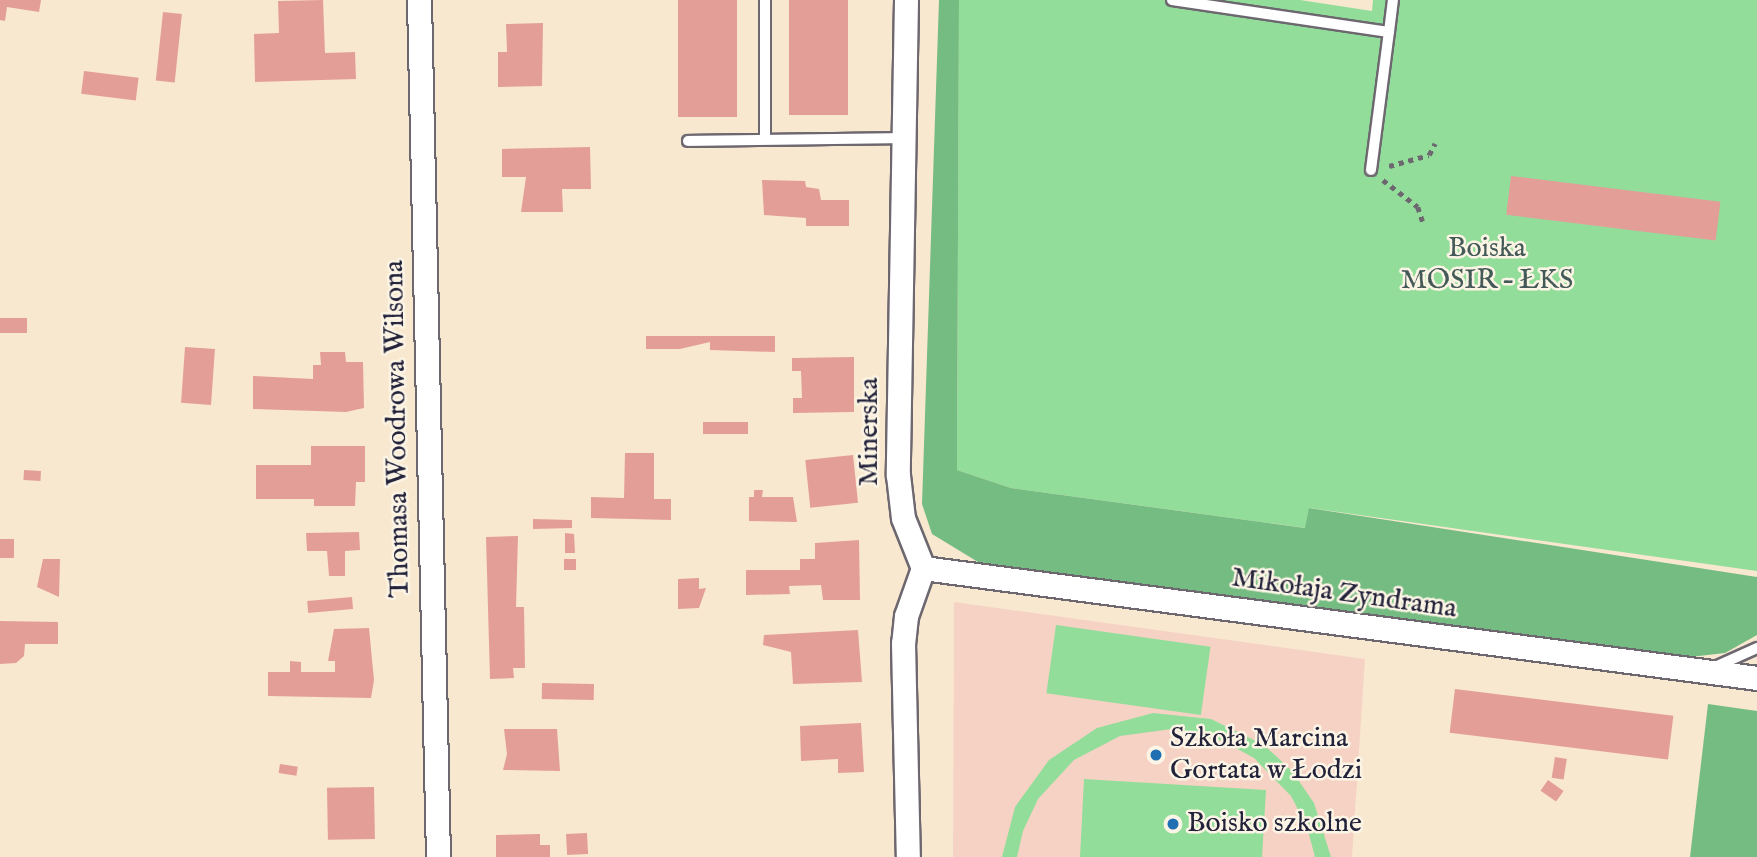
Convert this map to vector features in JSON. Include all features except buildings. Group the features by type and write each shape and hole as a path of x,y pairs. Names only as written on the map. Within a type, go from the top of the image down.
{"street":[{"name":"Thomasa Woodrowa Wilsona","path":"419,0 438,857"},
{"name":"Minerska","path":"906,0 898,475 903,518 923,568"},
{"name":"Mikołaja Zyndrama","path":"923,568 1757,678"},
{"path":"908,857 903,643 906,617 923,568"}],"lane":[{"path":"765,0 765,138"},
{"path":"1172,0 1389,32"},
{"path":"1371,170 1394,0"},
{"path":"688,141 904,138"},
{"path":"1704,672 1757,648"}],"path":[{"path":"1371,170 1430,155 1435,143"},
{"path":"1371,170 1418,207 1423,222"}],"shaded area":[{"name":"Szkoła Marcina Gortata w Łodzi","path":"954,602 1365,659 1352,857 953,857"}],"green space":[{"path":"939,0 959,0 957,470 1011,488 1305,528 1309,508 1757,577 1757,635 1725,653 1681,658 978,562 932,534 922,504"},
{"name":"Boiska MOSIR – ŁKS","path":"959,0 1300,0 1372,11 1373,0 1757,0 1757,571 1310,508 1306,528 1011,488 957,470"},
{"path":"1056,625 1210,647 1201,715 1046,693"},
{"path":"1708,704 1757,711 1757,857 1690,857"},
{"path":"1153,713 1211,719 1264,745 1292,771 1314,803 1331,857 1315,857 1307,827 1291,796 1254,758 1223,741 1172,729 1120,736 1074,760 1038,799 1023,831 1017,857 1002,857 1015,807 1049,760 1097,728"},
{"name":"Boisko szkolne","path":"1084,779 1266,790 1262,857 1080,857"}],"place":[{"name":"Szkoła Marcina Gortata w Łodzi","path":"1156,755"},
{"name":"Boisko szkolne","path":"1173,824"}]}
